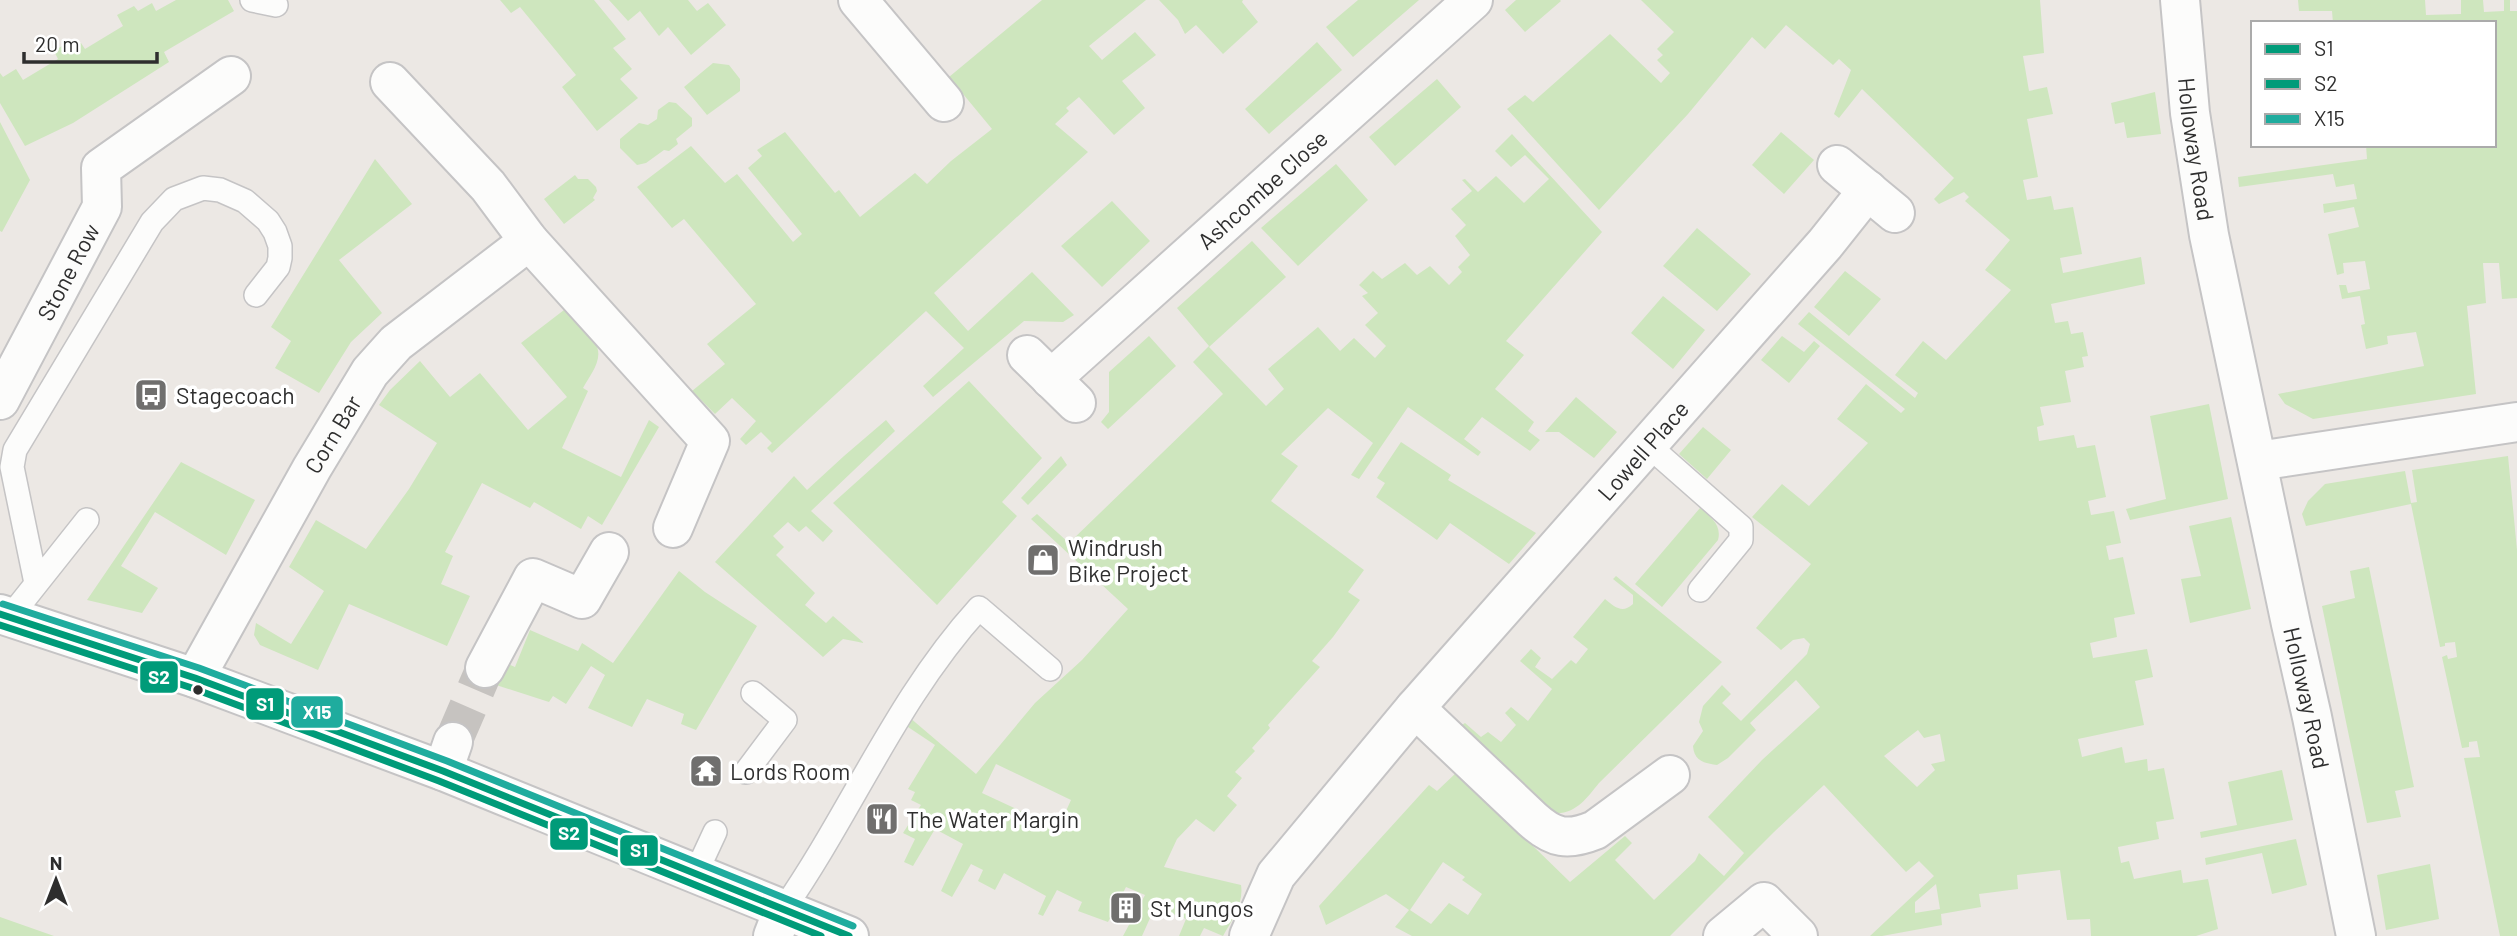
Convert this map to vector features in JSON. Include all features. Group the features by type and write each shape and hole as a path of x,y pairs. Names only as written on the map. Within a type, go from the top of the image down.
{"street":[{"path":"858,0 944,102"},
{"name":"Ashcombe Close","path":"1052,379 1473,0"},
{"name":"Holloway Road","path":"2180,0 2190,113 2209,235 2356,936"},
{"name":"Stone Row","path":"0,400 102,207 101,168 231,76"},
{"path":"390,82 488,186 529,240 710,441 673,528"},
{"name":"Lowell Place","path":"1249,936 1276,875 1415,708 1825,244 1882,201 1838,165"},
{"name":"Corn Bar","path":"195,678 312,468 370,372 396,343 529,240"},
{"path":"2258,461 2517,422"},
{"path":"485,668 533,578 582,599 609,552"},
{"path":"5,615 448,757 695,875 778,923 849,936"},
{"path":"1415,708 1538,825 1558,836 1581,836 1595,830 1670,775"},
{"path":"1723,936 1764,902 1798,936"}],"lane":[{"path":"251,0 276,5"},
{"path":"36,583 12,467 15,450 130,257 164,207 174,198 203,188 233,194 258,211 275,232 280,246 280,258 278,267 256,295"},
{"path":"1649,446 1741,527 1741,540 1700,590"},
{"path":"5,615 36,583 87,520"},
{"path":"778,923 885,738 950,640 979,608 1050,669"},
{"path":"746,772 785,720 753,693"},
{"path":"695,875 715,832"}],"green space":[{"path":"176,0 228,0 234,11 164,52 169,62 73,123 25,146 0,103 0,73 3,77 16,69 23,80 58,59 54,51 65,44 69,50 81,43 85,49 123,26 117,15 134,6 138,11 152,3 156,11"},
{"path":"500,0 594,0 626,39 613,48 632,69 620,79 638,98 597,131 562,87 576,75 520,7 511,13"},
{"path":"609,0 688,0 697,11 708,3 726,25 691,55 668,27 659,36 640,11 628,21"},
{"path":"1042,0 1146,0 1089,46 1102,60 1135,32 1156,55 1122,81 1145,108 1114,135 1079,97 1066,108 1069,111 1055,124 1088,152 934,293 968,331 1032,272 1074,315 1063,322 1024,321 933,397 923,386 964,348 926,311 772,453 767,448 772,443 761,432 746,445 740,439 756,421 732,398 715,414 692,391 725,364 707,344 756,304 684,219 672,228 637,187 691,146 725,183 737,174 793,242 802,234 748,168 762,156 757,150 785,132 835,193 839,190 860,217 915,173 927,184 992,129 949,77"},
{"path":"1159,0 1243,0 1258,22 1223,54 1196,25 1185,34 1178,20"},
{"path":"1358,0 1419,0 1353,57 1326,27"},
{"path":"1516,0 1561,1 1525,32 1505,10"},
{"path":"1641,0 2040,0 2044,53 2023,56 2029,91 2047,87 2053,114 2027,119 2038,177 2023,180 2027,200 2051,196 2054,210 2073,207 2082,254 2060,258 2063,273 2141,257 2145,284 2051,304 2055,323 2068,321 2071,334 2083,332 2088,356 2082,357 2084,367 2065,371 2071,402 2040,407 2044,425 2037,427 2039,441 2074,435 2077,448 2095,445 2106,497 2088,501 2091,515 2114,511 2121,543 2106,546 2109,560 2123,557 2135,614 2114,618 2117,637 2090,643 2093,658 2147,649 2153,677 2135,681 2144,725 2078,739 2082,757 2122,747 2125,763 2147,759 2148,771 2164,768 2174,819 2156,822 2159,839 2118,847 2121,863 2129,861 2134,879 2181,870 2183,883 2208,879 2218,929 2196,936 2091,936 2090,919 2067,920 2060,870 2017,875 2018,889 1979,894 1981,907 1941,914 1942,925 1870,936 1934,876 1919,861 1906,872 1824,785 1670,936 1412,936 1395,927 1409,910 1386,894 1326,925 1319,906 1429,785 1437,791 1457,772 1570,882 1625,836 1632,843 1615,860 1654,900 1695,861 1699,853 1724,876 1744,853 1708,817 1762,760 1820,707 1796,680 1750,723 1756,730 1728,758 1717,765 1704,762 1695,755 1693,746 1703,731 1699,722 1703,706 1722,685 1731,694 1722,703 1741,721 1807,654 1810,644 1804,638 1793,640 1781,650 1756,628 1811,564 1752,517 1782,484 1809,506 1868,443 1837,419 1866,384 1901,413 1905,409 1798,324 1809,312 1915,398 1918,393 1895,375 1923,341 1946,360 2011,290 1985,270 2010,240 1965,201 1969,197 1964,192 1939,204 1934,199 1954,178 1862,89 1839,118 1834,114 1851,70 1839,59 1833,65 1786,25 1765,49 1752,37 1688,114 1599,210 1507,109 1525,95 1533,102 1610,34 1661,83 1670,73 1657,60 1663,55 1657,49 1674,32","holes":["1918,730 1924,738 1940,734 1945,761 1931,764 1935,770 1917,787 1884,756","1443,862 1465,877 1462,880 1482,894 1468,915 1449,903 1431,924 1410,910","1936,884 1940,909 1915,913 1915,902"]},
{"path":"2298,0 2425,0 2426,15 2461,14 2461,0 2483,0 2484,12 2504,11 2504,0 2510,0 2510,11 2517,11 2517,298 2502,299 2499,263 2483,263 2486,303 2467,306 2476,394 2313,419 2285,404 2278,394 2424,366 2416,332 2387,336 2388,344 2366,349 2361,325 2365,324 2360,296 2342,299 2339,285 2346,285 2348,293 2370,289 2365,261 2343,263 2344,273 2337,275 2328,234 2359,227 2354,207 2324,213 2323,204 2357,199 2354,184 2336,187 2333,174 2239,187 2238,177 2367,159 2366,147 2496,147 2496,21 2333,21 2332,11 2299,11"},
{"path":"1317,42 1342,70 1269,134 1245,109"},
{"path":"713,63 729,65 740,79 740,91 707,115 684,87"},
{"path":"1437,79 1461,107 1395,166 1369,137"},
{"path":"2155,92 2161,134 2127,138 2124,122 2115,124 2111,103"},
{"path":"669,102 676,103 692,118 692,126 676,139 678,144 669,151 664,150 646,163 637,165 620,148 620,139 639,123 648,125 657,119 658,110"},
{"path":"0,122 30,180 2,232 0,231"},
{"path":"1781,132 1814,160 1784,194 1752,165"},
{"path":"1512,134 1602,232 1506,341 1524,355 1495,389 1534,422 1528,431 1540,440 1530,451 1482,417 1464,439 1481,452 1478,456 1408,407 1359,479 1351,475 1373,443 1328,408 1281,454 1298,466 1271,501 1364,570 1348,592 1360,600 1312,661 1320,667 1268,725 1270,728 1252,748 1255,751 1235,772 1242,778 1227,796 1237,805 1214,832 1196,819 1177,839 1164,867 1241,885 1239,905 1223,936 1204,928 1200,936 1179,936 1186,919 1155,907 1142,936 1123,936 1145,895 1126,887 1108,922 1078,911 1082,902 1057,890 1043,916 1038,914 1046,896 1004,873 995,890 978,881 983,870 971,864 952,897 941,891 963,844 935,829 913,866 904,862 915,839 903,833 921,805 911,800 915,792 908,789 935,745 908,727 909,717 976,774 1035,703 1082,660 1128,609 1031,519 1037,514 1069,543 1223,394 1193,362 1209,346 1177,308 1252,241 1286,277 1209,347 1266,406 1284,389 1268,369 1318,327 1340,351 1354,338 1375,358 1386,346 1365,325 1378,313 1362,296 1368,293 1359,285 1373,271 1382,279 1405,263 1417,275 1430,266 1449,285 1462,272 1458,267 1470,255 1455,236 1466,225 1451,209 1472,191 1462,180 1465,179 1478,192 1496,176 1524,203 1549,179 1525,155 1511,167 1495,151","holes":["996,764 1071,800 1061,822 1045,815 1042,821 982,793"]},
{"path":"375,159 412,204 339,260 382,313 351,342 319,393 275,368 291,341 271,327"},
{"path":"1336,164 1368,200 1298,266 1261,228"},
{"path":"575,175 578,179 588,179 596,187 593,198 595,200 564,224 544,199"},
{"path":"1112,201 1150,241 1102,287 1061,246"},
{"path":"1697,228 1751,274 1717,311 1663,266"},
{"path":"1845,271 1881,299 1849,336 1814,307"},
{"path":"1663,296 1705,330 1673,369 1631,333"},
{"path":"564,310 595,343 598,355 583,388 588,391 562,448 621,477 649,420 659,427 602,525 588,516 581,529 534,502 530,508 482,483 445,552 453,556 441,584 470,596 447,646 349,604 318,670 260,645 254,635 256,623 291,644 324,591 289,567 316,520 366,549 409,489 437,443 379,405 390,390 420,361 450,397 480,373 528,430 567,397 521,343"},
{"path":"1149,336 1176,366 1108,429 1101,422 1109,412 1109,372"},
{"path":"1782,336 1804,352 1814,341 1820,346 1789,383 1761,360"},
{"path":"969,381 1042,458 1002,502 1017,516 937,605 833,503"},
{"path":"1576,397 1617,432 1594,458 1559,432 1545,432"},
{"path":"2209,404 2228,499 2130,520 2126,509 2166,499 2150,416"},
{"path":"886,420 895,431 811,511 833,531 823,542 806,526 799,532 788,522 773,536 784,547 776,555 815,593 805,605 826,623 833,616 864,643 843,639 823,657 715,562 794,476 807,490"},
{"path":"1703,427 1731,450 1707,479 1679,454"},
{"path":"1401,442 1451,475 1448,480 1536,533 1509,564 1450,523 1437,540 1376,497 1385,483 1377,478"},
{"path":"1061,456 1067,465 1028,505 1021,498"},
{"path":"2508,456 2517,550 2517,936 2500,936 2464,758 2480,757 2477,741 2469,742 2469,747 2462,748 2442,657 2457,657 2455,642 2445,643 2445,646 2440,647 2411,504 2306,526 2302,514 2308,501 2325,484 2405,471 2411,503 2417,502 2412,470"},
{"path":"181,462 255,500 226,555 155,512 121,566 158,588 142,613 87,600"},
{"path":"1700,508 1717,526 1718,540 1662,607 1635,584"},
{"path":"2231,517 2251,609 2190,623 2181,579 2201,576 2189,526"},
{"path":"2369,567 2414,787 2395,791 2401,817 2367,823 2322,606 2355,598 2350,571"},
{"path":"679,571 705,592 757,626 696,730 681,724 684,714 647,699 632,727 588,708 605,675 591,666 566,704 553,696 549,702 493,684 501,661 515,667 530,630 578,651 582,643 613,663"},
{"path":"1616,576 1722,662 1580,804 1568,811 1554,813 1462,725 1465,723 1481,737 1488,732 1501,742 1516,725 1505,713 1511,707 1528,721 1552,689 1520,661 1531,649 1541,658 1535,667 1552,679 1571,660 1576,664 1588,649 1573,637 1605,599 1622,609 1633,604 1633,595 1613,579"},
{"path":"2282,770 2293,820 2201,838 2200,832 2237,825 2228,782"},
{"path":"2296,839 2307,885 2272,894 2262,853 2206,865 2205,858"},
{"path":"2430,864 2439,919 2386,930 2377,875"},
{"path":"0,917 54,936 0,936"}],"tunnel":[{"path":"453,742 485,668"}],"transit line":[{"name":"X15","path":"3,604 199,668 447,761 853,926"},
{"name":"S1","path":"0,614 195,678 443,771 849,936"},
{"name":"S2","path":"0,625 192,688 439,781 821,936"}],"place":[{"name":"Stagecoach","path":"151,395"},
{"name":"Windrush Bike Project","path":"1043,560"},
{"name":"Lords Room","path":"706,771"},
{"name":"The Water Margin","path":"882,819"},
{"name":"St Mungos","path":"1126,908"}]}
